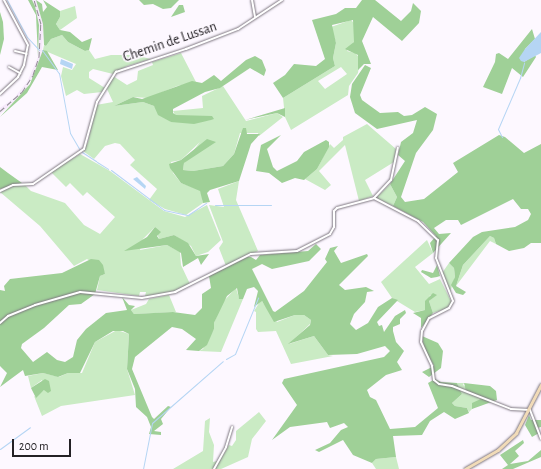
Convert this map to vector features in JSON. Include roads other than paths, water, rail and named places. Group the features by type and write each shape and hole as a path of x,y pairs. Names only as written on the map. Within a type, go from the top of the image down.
{"main road":[{"path":"465,469 508,442 520,429 541,385"}],"street":[{"path":"0,94 16,81 27,54 28,43 4,0"},
{"path":"252,0 255,17"},
{"name":"Chemin de Lussan","path":"0,191 13,185 33,184 84,149 97,102 116,72 186,50 238,29 282,0"},
{"path":"15,51 27,54"},
{"path":"9,67 20,73"},
{"path":"0,323 8,316 34,304 80,292 142,298 174,292 251,254 297,251 330,234 334,227 334,212 337,208 374,198 391,180 398,148"},
{"path":"374,198 418,221 438,240 436,258 453,302 451,307 429,318 422,331 421,342 432,366 434,380 439,384 452,386 511,409 530,410 541,439"},
{"path":"214,469 226,447 232,427"}],"water":[{"path":"541,32 541,53 524,62 521,61 519,58 525,49"},
{"path":"61,59 73,64 72,69 60,64"},
{"path":"137,177 146,186 145,189 133,179"}],"waterway":[{"path":"7,0 27,37 39,50"},
{"path":"42,50 59,73 70,133 80,150"},
{"path":"502,137 498,129 520,78 524,63"},
{"path":"82,152 96,161"},
{"path":"97,162 108,169"},
{"path":"111,170 164,210 188,215 206,203"},
{"path":"215,205 271,205"},
{"path":"226,359 235,354 258,298"},
{"path":"143,469 152,423 223,361"},
{"path":"0,449 30,427"}],"railway":[{"path":"0,111 22,92 33,75 39,57 41,24 34,0"}]}
